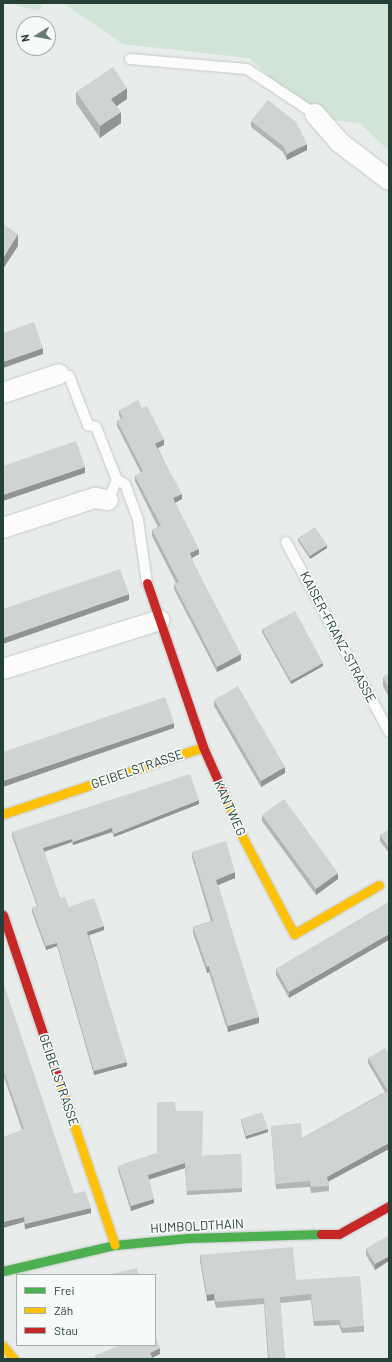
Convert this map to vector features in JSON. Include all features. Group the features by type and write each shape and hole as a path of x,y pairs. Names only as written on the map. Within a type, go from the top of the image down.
{"street":[{"path":"315,114 339,142 389,180"},
{"path":"3,393 59,374"},
{"path":"3,528 95,498 108,500"},
{"name":"KANTWEG","path":"147,583 203,747 243,838 294,934 379,885"},
{"path":"3,669 160,620"},
{"name":"GEIBELSTRASSE","path":"3,814 203,747"},
{"name":"GEIBELSTRASSE","path":"3,915 115,1245"},
{"name":"HUMBOLDTHAIN","path":"3,1271 115,1245 188,1238 339,1234 389,1206"},
{"path":"3,1346 14,1359"}],"lane":[{"path":"130,59 247,69 315,114"},
{"path":"59,374 69,376 88,425 96,427 117,480 125,484 138,520 147,583"},
{"path":"108,500 117,480"},
{"name":"KAISER-FRANZ-STRASSE","path":"286,542 389,732"}],"green space":[{"path":"8,3 43,3 39,11"},
{"path":"63,3 389,3 389,151 360,123 312,118 249,58 123,44"}],"building":[{"path":"113,67 127,88 111,99 121,112 100,126 76,92"},
{"path":"268,100 296,122 307,144 287,154 283,146 251,121"},
{"path":"3,224 18,234 3,258"},
{"path":"34,322 43,348 3,362 3,333"},
{"path":"138,400 142,408 147,406 164,439 155,444 182,494 173,498 199,549 190,553 193,562 241,654 217,667 174,584 179,582 152,530 161,526 135,476 143,471 117,421 123,418 119,410"},
{"path":"76,441 85,467 3,495 3,466"},
{"path":"315,527 327,545 310,556 298,538"},
{"path":"120,569 129,594 3,638 3,609"},
{"path":"295,611 323,663 291,681 262,629"},
{"path":"389,674 389,689 383,677"},
{"path":"238,686 285,767 261,781 214,700"},
{"path":"165,697 174,723 3,781 3,752"},
{"path":"190,774 199,800 114,834 112,828 73,842 72,839 43,848 60,898 65,897 69,907 94,898 104,926 87,932 127,1062 94,1071 57,943 46,946 32,908 38,906 12,832"},
{"path":"284,799 338,873 316,889 262,815"},
{"path":"389,830 389,848 380,835"},
{"path":"226,841 235,872 216,880 259,1017 228,1026 209,966 207,967 193,927 213,921 192,852"},
{"path":"389,902 389,934 289,992 276,969"},
{"path":"3,983 74,1194 85,1191 91,1208 25,1224 24,1217 3,1222 3,1137 24,1129 3,1069"},
{"path":"385,1048 389,1054 389,1143 327,1177 329,1186 311,1187 310,1181 276,1184 271,1126 301,1123 302,1138 388,1091 368,1058"},
{"path":"157,1102 175,1102 176,1111 203,1111 202,1156 241,1154 242,1188 187,1191 185,1163 148,1175 154,1199 131,1206 118,1166 157,1153"},
{"path":"262,1112 268,1129 246,1136 241,1119"},
{"path":"389,1236 389,1256 375,1264 366,1249"},
{"path":"293,1247 296,1280 360,1276 364,1326 342,1328 339,1320 314,1321 311,1294 280,1297 285,1359 269,1359 264,1298 216,1302 214,1294 207,1295 200,1255"},
{"path":"137,1268 139,1274 111,1274"},
{"path":"156,1338 160,1348 150,1353 153,1359 96,1359 94,1356 118,1346 156,1346"}],"traffic: fast":[{"path":"3,1271 115,1245 188,1238 321,1234"}],"traffic: slow":[{"path":"3,814 203,747"},
{"path":"223,792 243,838 294,934 379,885"},
{"path":"58,1078 115,1245"},
{"path":"3,1346 14,1359"}],"traffic: jam":[{"path":"147,583 203,747 223,792"},
{"path":"3,915 58,1078"},
{"path":"321,1234 339,1234 389,1206"}]}
